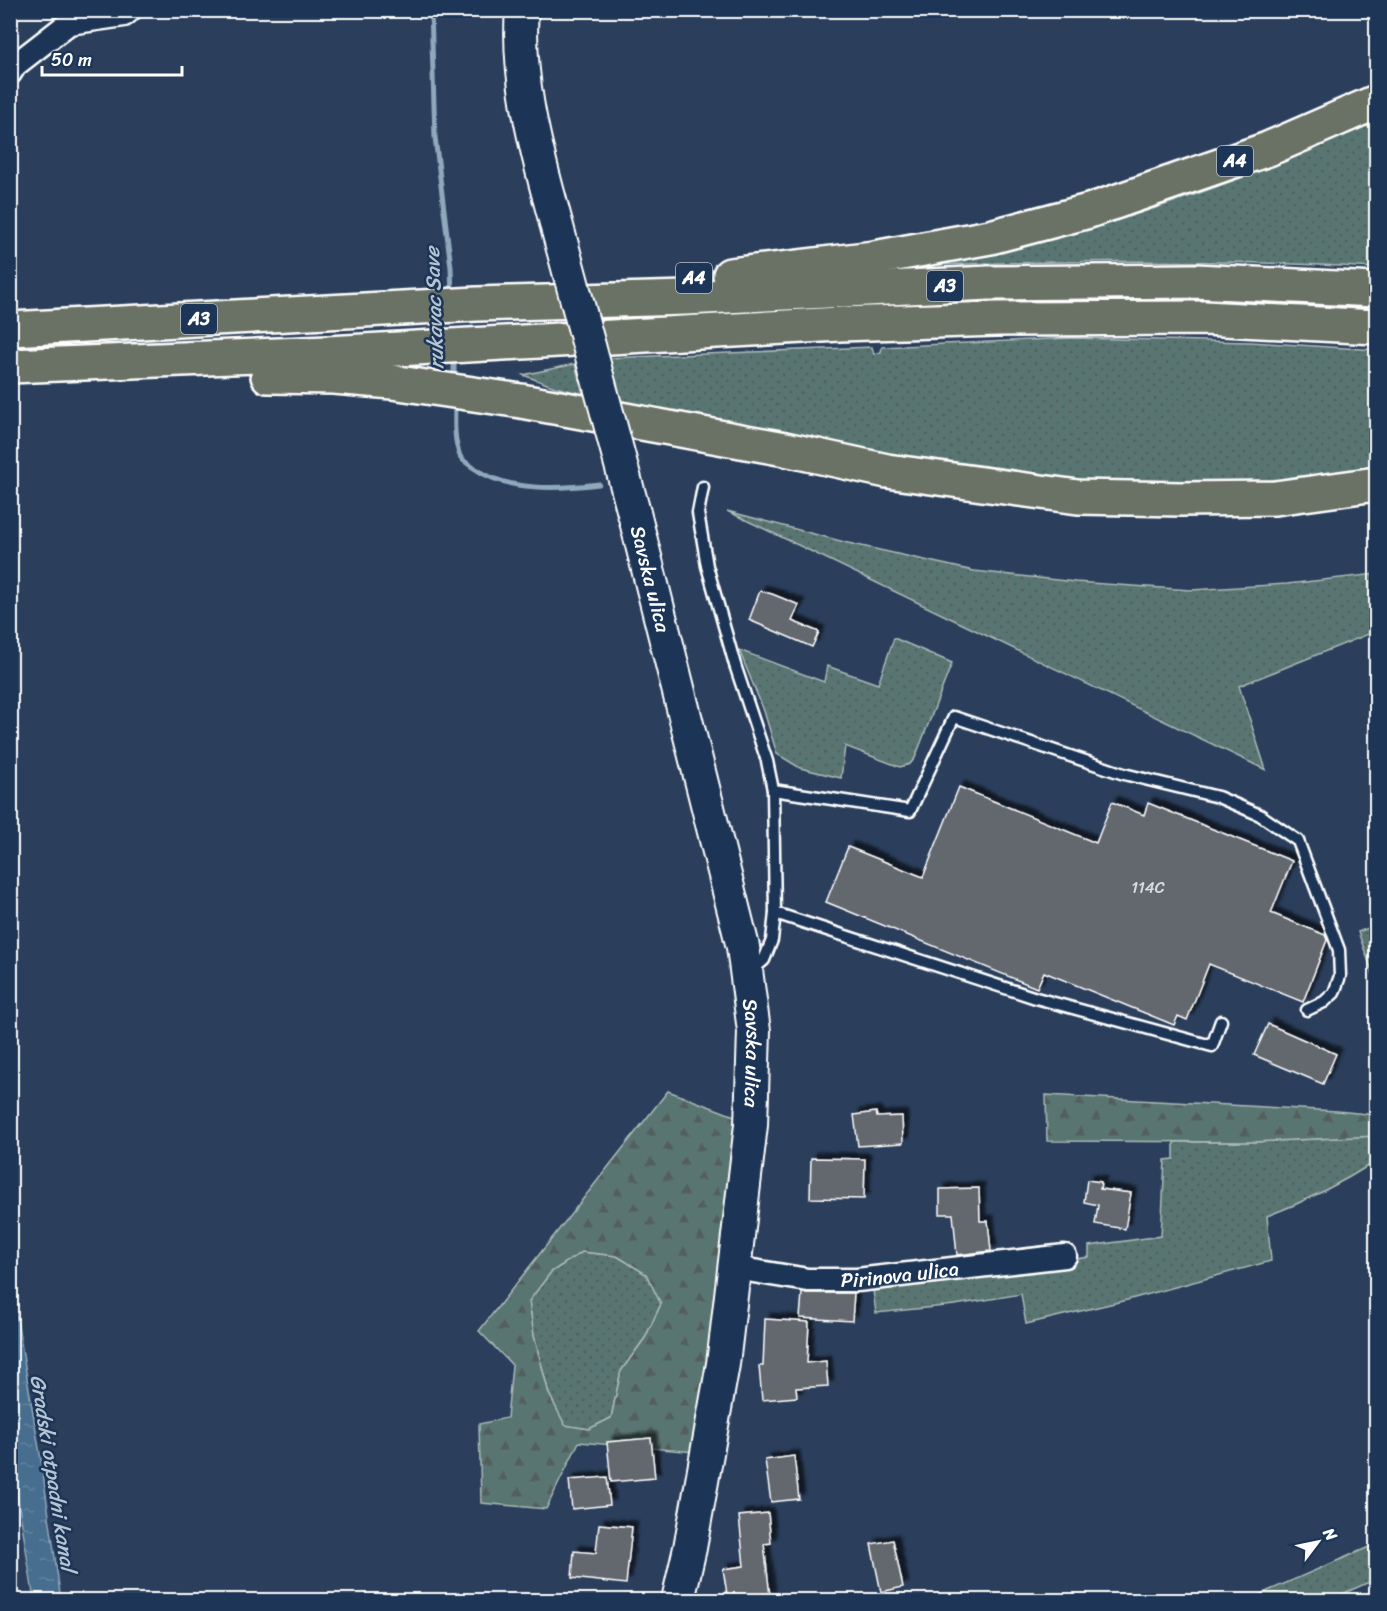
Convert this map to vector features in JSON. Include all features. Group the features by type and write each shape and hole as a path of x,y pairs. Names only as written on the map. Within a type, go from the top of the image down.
{"highway":[{"name":"A4","path":"514,298 527,290 760,273 874,258 990,237 1089,212 1256,153 1377,102"},
{"name":"A3","path":"10,329 477,304 514,298 709,297 1058,282 1195,281 1377,290"},
{"name":"A3","path":"10,366 517,343 840,324 998,319 1204,318 1377,327"},
{"path":"59,364 92,377 243,375 334,377 392,382 521,401 785,449 887,471 1078,497 1181,500 1275,498 1377,484"}],"main road":[{"name":"Savska ulica","path":"522,10 522,58 528,106 549,197 634,513 732,901 747,974 754,1031 751,1125 735,1268 716,1406 678,1600"}],"street":[{"path":"10,73 15,65 69,23 124,15 130,10"},
{"name":"Pirinova ulica","path":"735,1268 808,1280 857,1280 1065,1256"}],"lane":[{"path":"703,487 698,513 707,566 735,665 767,761 773,790 775,913 772,940 764,960 747,974"},
{"path":"773,790 910,811 954,717 1124,774 1218,797 1260,815 1298,841 1339,950 1340,976 1335,993 1324,1002 1307,1010"},
{"path":"775,913 1036,998 1212,1046 1221,1022"}],"green space":[{"path":"1376,120 1376,268 1157,261 938,265 1057,237 1135,215 1266,168"},
{"path":"1071,338 1251,342 1376,350 1376,472 1287,482 1105,486 934,466 620,401 608,358 872,347 874,354 881,352 882,347"},
{"path":"575,364 583,394 523,375"},
{"path":"727,511 848,543 974,571 1075,582 1191,590 1287,584 1376,574 1376,631 1239,686 1266,770"},
{"path":"894,638 952,663 915,758 910,764 900,767 845,746 841,778 800,768 777,754 764,711 739,650 824,682 827,666 878,684"},
{"path":"1376,925 1376,982 1358,932"},
{"path":"668,1091 745,1120 695,1452 579,1442 546,1509 481,1503 479,1424 507,1418 512,1365 479,1331","holes":["582,1252 617,1256 646,1274 661,1304 645,1338 621,1371 611,1418 589,1429 565,1425 549,1394 534,1336 529,1301 551,1272"]},
{"path":"1046,1095 1376,1115 1376,1136 1253,1142 1047,1141"},
{"path":"1376,1136 1376,1161 1323,1192 1267,1216 1271,1261 1127,1300 1026,1324 1021,1294 955,1305 876,1313 872,1283 1014,1269 1089,1257 1089,1246 1161,1236 1165,1160 1174,1159 1174,1142 1253,1142"},
{"path":"582,1252 617,1256 646,1274 661,1304 645,1338 621,1371 611,1418 589,1429 565,1426 549,1394 534,1336 529,1301 551,1272"},
{"path":"1376,1544 1376,1579 1329,1600 1247,1600"}],"water":[{"path":"10,1278 41,1460 61,1600 34,1600 11,1455"}],"building":[{"path":"760,591 799,605 792,621 819,632 812,647 749,620"},
{"path":"959,787 1096,843 1112,802 1144,815 1148,803 1292,861 1271,913 1325,935 1327,940 1303,1002 1209,964 1187,1020 1178,1016 1174,1025 1044,972 1037,988 826,902 848,847 923,877"},
{"path":"1268,1024 1336,1054 1323,1084 1254,1055"},
{"path":"876,1112 877,1117 902,1116 903,1143 858,1146 854,1115"},
{"path":"811,1158 865,1159 864,1199 810,1198"},
{"path":"1087,1180 1101,1182 1100,1189 1131,1193 1125,1229 1095,1224 1098,1205 1084,1202"},
{"path":"979,1188 980,1221 988,1221 991,1251 957,1255 953,1214 940,1214 940,1189"},
{"path":"802,1293 854,1293 852,1321 800,1318"},
{"path":"765,1319 809,1322 807,1363 826,1361 828,1386 796,1388 797,1397 762,1400 759,1366 763,1366"},
{"path":"651,1438 655,1478 611,1482 607,1442"},
{"path":"794,1456 799,1499 771,1502 765,1460"},
{"path":"607,1477 610,1505 572,1509 569,1480"},
{"path":"768,1513 771,1543 764,1544 770,1596 728,1600 723,1569 744,1566 739,1516"},
{"path":"599,1524 632,1527 626,1584 572,1578 574,1551 596,1553"},
{"path":"893,1540 903,1587 881,1592 871,1544"}],"waterway":[{"name":"rukavac Save","path":"431,10 435,137 451,267 452,296"},
{"name":"rukavac Save","path":"454,356 454,380"},
{"name":"rukavac Save","path":"455,401 455,435 460,456 487,476 534,487 599,484"}],"water label":[{"name":"Gradski otpadni kanal","path":"53,1473"}]}
